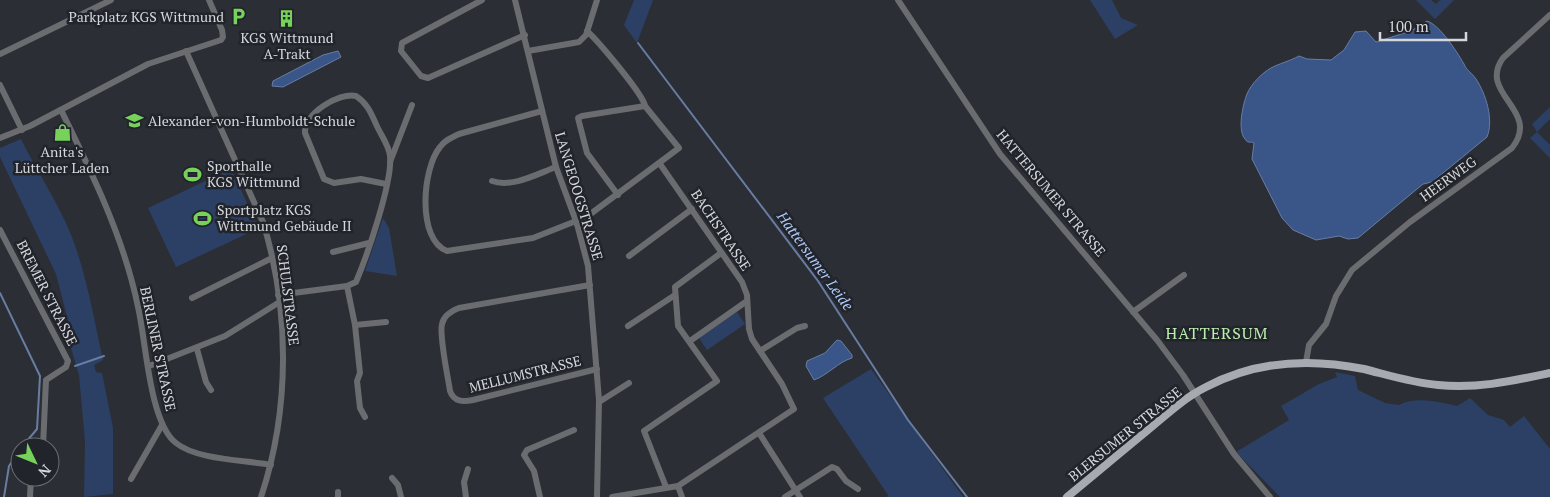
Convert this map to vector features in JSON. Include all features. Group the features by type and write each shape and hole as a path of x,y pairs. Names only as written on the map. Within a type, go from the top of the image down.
{"main road":[{"name":"BLERSUMER STRASSE","path":"1067,497 1171,410 1215,382 1250,370 1306,362 1347,366 1436,385 1460,387 1492,385 1550,373"}],"street":[{"path":"0,54 111,0"},
{"path":"0,138 22,130 139,69 221,40 223,37 222,30 209,0"},
{"path":"482,0 402,43 401,51 421,76 428,78 524,36"},
{"name":"LANGEOOGSTRASSE","path":"515,0 556,167 586,253 599,402 597,497"},
{"path":"528,51 574,44 583,39 598,0"},
{"name":"HATTERSUMER STRASSE","path":"898,0 1000,154 1157,340 1234,454 1270,497"},
{"name":"HEERWEG","path":"1306,362 1309,345 1326,324 1336,296 1352,270 1410,222 1512,148 1519,139 1521,123 1496,81 1497,66 1503,58 1550,15"},
{"path":"542,111 459,134 447,140 438,148 431,164 425,188 431,236 440,248 448,251 533,238 577,223 618,195 679,148 645,106 644,101 634,88 587,31"},
{"name":"SCHULSTRASSE","path":"186,51 263,222 272,258 283,346 282,374 279,426 271,465 261,497"},
{"path":"0,85 22,130"},
{"path":"278,296 347,286 356,282 380,209 386,184 390,162 390,153 368,108 356,96 345,96 316,111 306,121 305,133 324,178 334,183 361,179 386,184"},
{"path":"390,162 412,105"},
{"path":"618,195 587,153 578,118 645,106"},
{"name":"BERLINER STRASSE","path":"61,110 99,192 118,240 139,307 162,425 177,444 189,449 208,455 271,465"},
{"name":"BACHSTRASSE","path":"612,497 678,486 794,409 782,384 760,352 749,329 747,301 742,282 660,164"},
{"path":"492,181 501,184 516,181 556,167"},
{"path":"629,256 692,209"},
{"name":"BREMER STRASSE","path":"0,230 68,361 66,367 46,380 43,437"},
{"path":"333,252 369,243"},
{"path":"666,487 644,432 716,381 678,326 675,295 676,284 721,253"},
{"path":"192,298 272,258"},
{"path":"1133,312 1184,275"},
{"name":"MELLUMSTRASSE","path":"590,285 459,308 450,311 445,317 442,329 450,391 453,397 459,401 473,400 597,369"},
{"path":"347,286 355,325 360,373 357,381 360,408 365,417"},
{"path":"628,326 675,295"},
{"path":"690,341 747,301"},
{"path":"149,366 197,349 240,328 278,303"},
{"path":"355,325 386,322"},
{"path":"760,352 797,328 805,326"},
{"path":"197,349 206,382 211,390"},
{"path":"599,402 630,383"},
{"path":"130,480 162,425"},
{"path":"540,497 534,471 524,455 527,450 574,430"},
{"path":"759,433 800,497"},
{"path":"785,497 832,466 837,469 846,482 858,489"},
{"path":"466,497 464,482 468,469"},
{"path":"392,478 398,485 401,497"},
{"path":"678,486 682,497"}],"shaded area":[{"path":"634,0 653,0 637,43 624,25"},
{"path":"1090,0 1112,0 1121,18 1138,25 1115,39"},
{"path":"1416,0 1431,0 1436,4 1440,0 1454,0 1435,19"},
{"path":"1427,21 1437,28 1448,40 1466,68 1480,85 1488,107 1490,123 1487,137 1432,182 1423,184 1358,238 1348,239 1339,236 1316,240 1293,230 1282,218 1252,159 1254,143 1247,141 1241,130 1242,110 1251,86 1268,70 1299,56 1307,59 1331,60 1344,50 1355,32 1366,31 1376,42 1411,31"},
{"path":"338,51 341,57 283,87 272,86 273,81 323,55"},
{"path":"1550,107 1550,119 1537,132 1532,124"},
{"path":"1537,132 1550,145 1550,158 1530,138"},
{"path":"21,139 54,199 72,237 86,283 103,360 94,365 96,372 102,373 113,428 113,494 84,497 85,442 79,375 66,331 70,328 56,274 0,157 0,148"},
{"name":"Sportplatz KGS Wittmund Gebäude II","path":"231,169 259,228 176,267 148,208"},
{"path":"383,218 389,228 397,276 365,271"},
{"path":"737,312 745,324 707,350 699,338"},
{"path":"837,340 841,341 852,355 852,358 842,362 814,380 806,366 807,361 825,353"},
{"path":"871,369 963,497 887,497 888,495 823,398"},
{"path":"1335,372 1355,376 1358,390 1385,403 1399,405 1405,402 1420,400 1457,406 1470,398 1488,415 1504,420 1510,427 1524,416 1550,449 1550,497 1280,497 1236,452 1289,420 1281,406 1319,384 1337,377"}],"waterway":[{"name":"Hattersumer Leide","path":"638,43 818,281 908,420 967,497"},
{"path":"0,293 40,376 37,429 30,437"},
{"path":"75,366 104,356"},
{"path":"4,497 10,465"}],"place":[{"name":"Parkplatz KGS Wittmund","path":"238,17"},
{"name":"KGS Wittmund A-Trakt","path":"287,18"},
{"name":"Alexander-von-Humboldt-Schule","path":"134,121"},
{"name":"Anita's Lüttcher Laden","path":"62,132"},
{"name":"Sporthalle KGS Wittmund","path":"193,174"},
{"name":"Sportplatz KGS Wittmund Gebäude II","path":"203,218"}],"district":[{"name":"HATTERSUM","path":"1217,333"}]}
